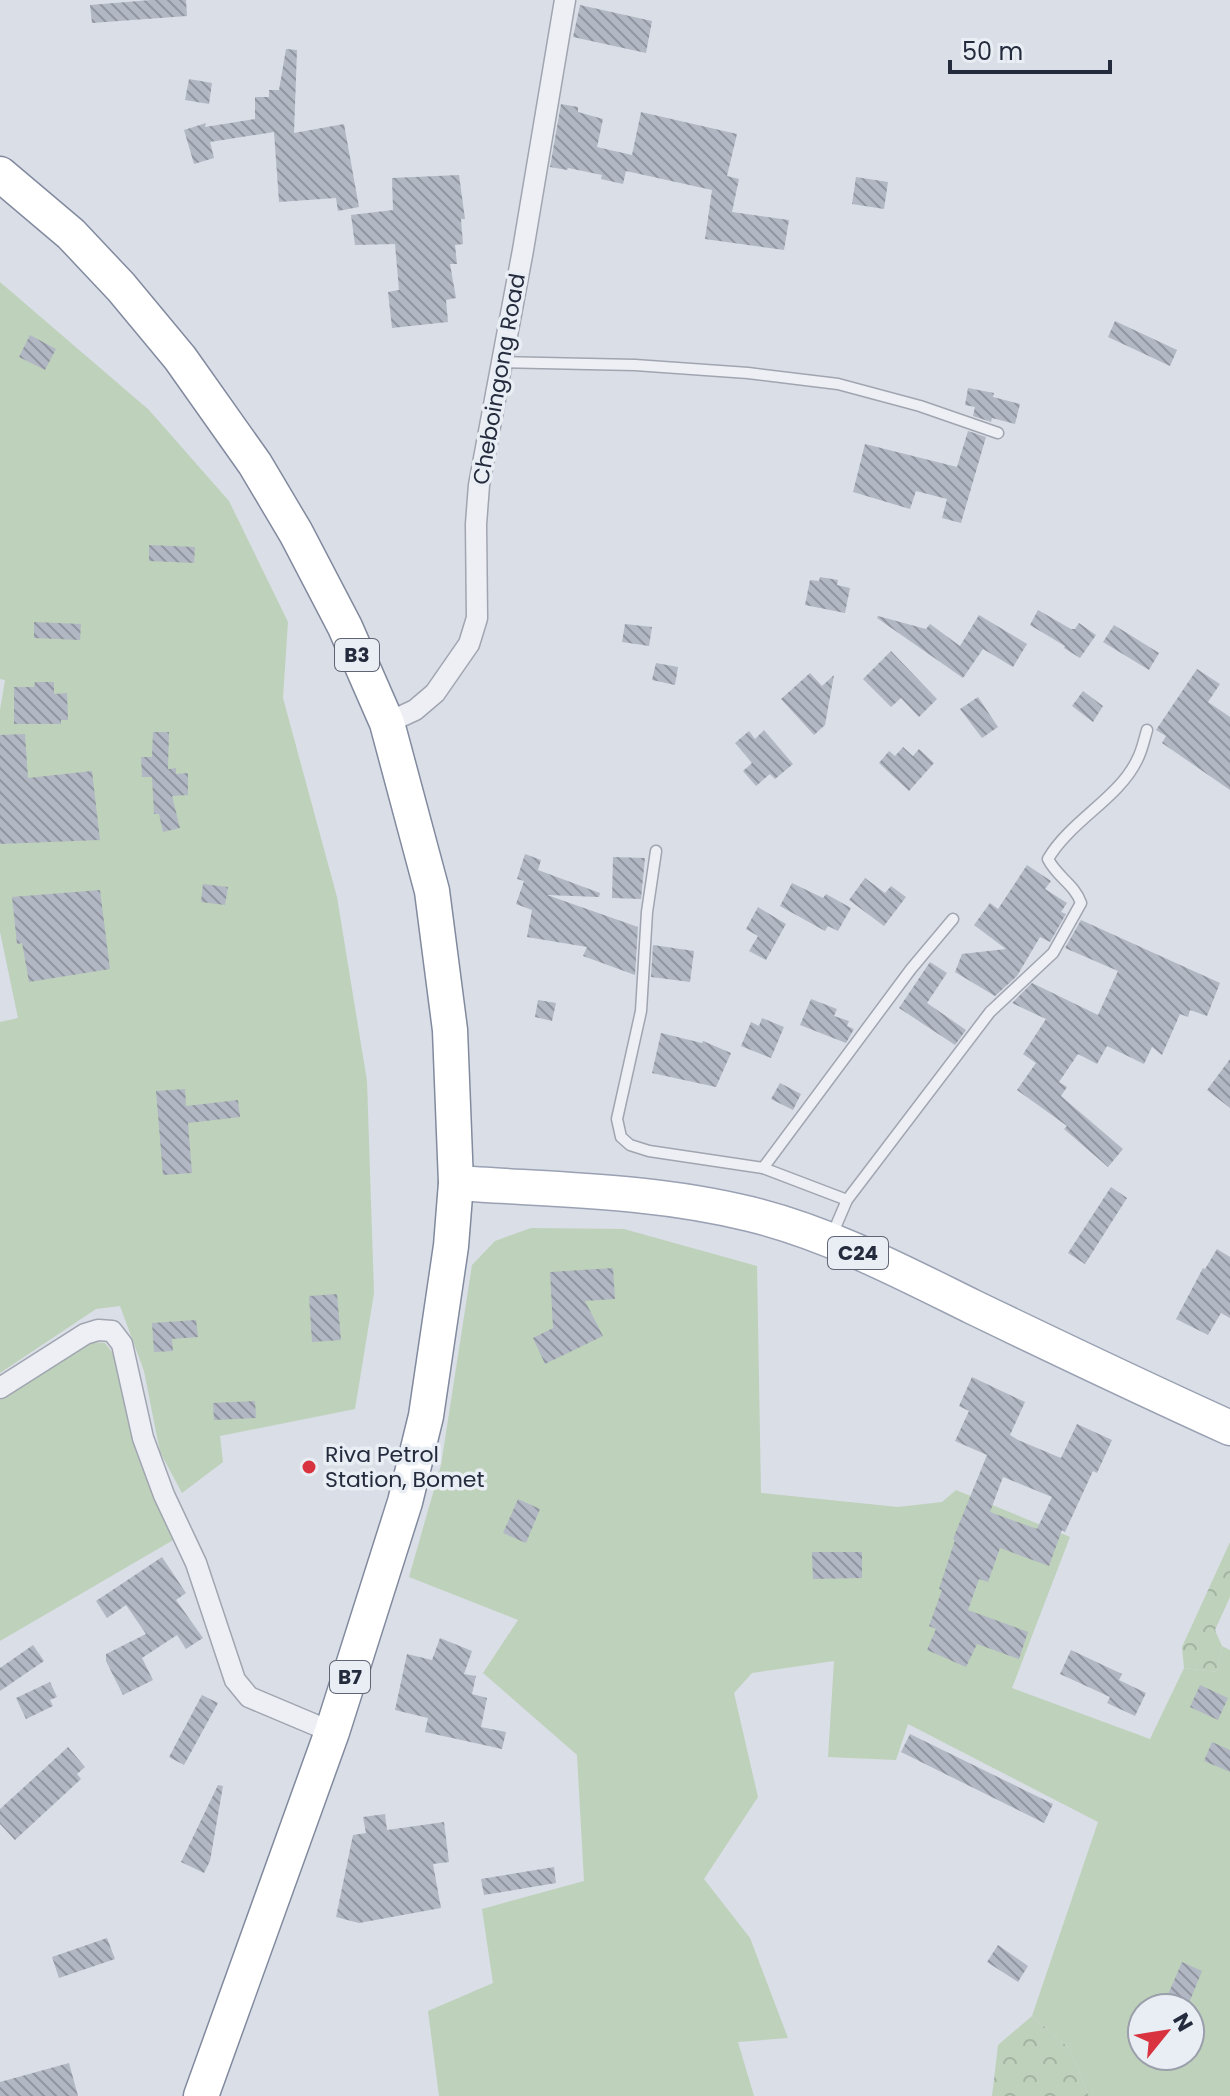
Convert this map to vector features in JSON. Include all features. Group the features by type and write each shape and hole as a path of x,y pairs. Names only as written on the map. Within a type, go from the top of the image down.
{"main road":[{"name":"B3","path":"0,174 71,234 121,287 180,358 247,452 296,533 345,627 387,723 432,891 450,1030 456,1183 451,1246"},
{"name":"C24","path":"456,1183 596,1189 679,1199 752,1214 829,1240 895,1268 1086,1362 1230,1428"},
{"name":"B7","path":"201,2096 332,1732 412,1474 432,1380 451,1246"}],"street":[{"name":"Cheboingong Road","path":"387,723 415,710 435,693 469,644 477,618 476,524 479,485 565,0"},
{"path":"0,1388 85,1334 98,1330 112,1331 118,1337 126,1352 143,1438 164,1495 196,1563 235,1680 240,1689 257,1701 332,1732"}],"lane":[{"path":"501,362 635,365 748,373 838,384 920,406 998,433"},
{"path":"829,1240 847,1200 990,1012 1053,953 1081,903 1077,892 1055,873 1048,859 1058,842 1108,795 1136,762 1147,730"},
{"path":"656,851 647,912 641,1011 617,1119 621,1137 630,1145 649,1151 763,1168 847,1200"},
{"path":"763,1168 911,969 953,919"}],"green space":[{"path":"0,282 149,410 229,501 288,622 283,698 337,897 367,1081 374,1293 355,1409 220,1436 223,1462 182,1493 160,1452 144,1371 120,1306 96,1309 0,1373 0,1022 18,1018 0,932 0,710 5,680 0,679"},
{"path":"531,1228 624,1229 757,1266 761,1493 898,1507 942,1502 956,1490 1070,1537 1012,1688 1150,1739 1184,1668 1217,1672 1222,1646 1230,1650 1230,2096 1089,2096 1070,2049 1032,2016 1098,1822 908,1724 896,1760 828,1757 834,1661 752,1673 734,1693 758,1797 704,1879 750,1938 788,2038 738,2042 754,2096 439,2096 428,2011 493,1983 482,1909 584,1881 577,1755 483,1673 518,1620 409,1577 441,1465 472,1265 495,1241"},
{"path":"93,1342 105,1343 115,1356 135,1445 175,1539 0,1641 0,1400"},
{"path":"1230,1542 1230,1597 1215,1630 1222,1646 1217,1672 1184,1668 1182,1647"},
{"path":"1032,2016 1070,2049 1089,2096 992,2096 998,2045"}],"building":[{"path":"186,0 187,16 92,23 90,5"},
{"path":"580,5 652,21 646,53 573,37"},
{"path":"286,49 297,50 294,133 344,124 359,207 338,211 336,198 279,202 274,132 210,142 214,158 194,164 184,130 206,123 205,127 255,119 255,97 269,97 269,90 279,90"},
{"path":"189,79 212,83 209,104 185,100"},
{"path":"561,104 578,107 578,112 603,119 597,147 632,155 641,112 737,134 727,176 739,179 732,212 789,220 784,250 705,239 712,190 626,171 623,184 601,179 602,175 550,167"},
{"path":"459,175 465,219 461,219 463,244 455,245 457,264 450,264 456,298 446,300 448,322 392,328 388,292 399,290 395,244 355,245 351,215 393,210 392,178"},
{"path":"856,177 888,182 884,209 852,204"},
{"path":"1115,321 1177,350 1170,366 1108,337"},
{"path":"30,335 56,349 45,370 19,357"},
{"path":"968,388 994,393 993,397 1020,404 1015,424 992,418 991,422 973,416 975,407 965,405"},
{"path":"968,431 986,437 961,523 942,518 947,499 916,491 910,509 853,492 865,444 957,467"},
{"path":"149,545 195,547 194,563 149,561"},
{"path":"820,577 838,580 837,585 850,588 845,613 805,605 810,580 819,581"},
{"path":"1038,610 1071,629 1079,623 1096,635 1080,658 1030,625"},
{"path":"979,615 1027,644 1013,667 983,649 963,678 877,618 926,629 930,624 960,646"},
{"path":"34,622 81,624 80,640 34,638"},
{"path":"625,624 652,627 649,646 622,642"},
{"path":"1114,625 1159,653 1149,670 1103,642"},
{"path":"891,651 937,699 919,717 901,698 891,707 863,679"},
{"path":"656,663 678,667 675,685 652,680"},
{"path":"1197,669 1220,684 1208,702 1230,717 1230,790 1162,743 1166,736 1156,730"},
{"path":"810,673 822,686 834,675 825,725 814,735 781,699"},
{"path":"35,682 54,682 54,694 67,693 68,720 61,720 61,724 14,724 14,687 34,687"},
{"path":"1083,691 1103,706 1093,722 1072,706"},
{"path":"978,697 998,727 982,738 960,709"},
{"path":"764,730 793,764 775,779 770,774 756,786 743,771 752,763 735,743 749,731 755,739"},
{"path":"153,732 169,732 168,769 176,768 176,774 188,773 188,795 172,796 180,828 163,832 159,814 154,814 152,777 142,777 141,757 152,757"},
{"path":"25,734 28,778 92,771 100,840 0,844 0,735"},
{"path":"903,747 913,756 919,749 934,763 909,791 879,763 889,751 895,756"},
{"path":"525,854 541,860 538,870 600,893 599,897 547,895 638,927 635,975 583,956 587,947 527,937 532,910 516,904 524,881 517,879"},
{"path":"613,857 645,858 641,899 612,898"},
{"path":"1027,865 1051,881 1045,889 1067,903 1061,912 1066,914 1050,942 1040,937 1017,976 995,996 955,972 962,954 1006,949 974,925 990,903 998,909"},
{"path":"865,878 885,893 891,886 906,897 884,926 849,900"},
{"path":"792,883 823,898 826,894 851,908 838,931 828,926 825,931 780,906"},
{"path":"203,884 228,887 225,905 201,902"},
{"path":"100,890 110,969 29,982 22,943 17,944 12,897"},
{"path":"758,907 786,924 766,960 749,951 758,936 746,929"},
{"path":"1081,920 1220,983 1207,1016 1190,1010 1188,1017 1180,1014 1162,1055 1152,1047 1144,1064 1107,1046 1097,1064 1078,1054 1059,1082 1067,1087 1061,1096 1123,1149 1108,1167 1064,1129 1067,1126 1017,1090 1036,1063 1023,1054 1046,1019 1012,1003 1032,983 1098,1015 1118,971 1065,948"},
{"path":"653,945 694,951 690,982 651,977"},
{"path":"930,962 947,973 927,1003 966,1030 955,1045 899,1008"},
{"path":"811,999 837,1009 834,1016 849,1021 847,1026 854,1029 846,1043 800,1025"},
{"path":"538,1000 556,1003 552,1021 535,1017"},
{"path":"762,1018 784,1027 771,1058 741,1046 751,1022 759,1026"},
{"path":"661,1033 703,1041 731,1053 716,1087 652,1073"},
{"path":"1230,1059 1230,1108 1207,1090"},
{"path":"780,1083 801,1094 793,1110 771,1099"},
{"path":"185,1089 186,1106 238,1100 240,1117 188,1123 192,1173 163,1175 156,1091"},
{"path":"1111,1187 1127,1198 1085,1264 1068,1253"},
{"path":"1217,1249 1230,1257 1230,1318 1221,1313 1208,1335 1176,1319 1203,1268"},
{"path":"613,1268 615,1299 585,1301 603,1336 545,1364 533,1338 553,1328 550,1272"},
{"path":"337,1294 341,1340 312,1342 309,1296"},
{"path":"196,1320 198,1337 172,1339 173,1351 154,1352 152,1323"},
{"path":"972,1377 1025,1402 1010,1435 1018,1440 1061,1458 1077,1424 1112,1440 1097,1473 1093,1471 1065,1532 1062,1530 1049,1566 1000,1548 988,1582 979,1579 968,1610 1028,1632 1019,1659 977,1644 966,1667 927,1650 936,1629 929,1626 942,1590 939,1589 953,1539 987,1455 955,1441 969,1411 959,1406","holes":["1003,1477 1052,1497 1037,1529 990,1512"]},
{"path":"255,1401 256,1418 214,1420 213,1403"},
{"path":"518,1499 540,1509 526,1543 503,1533"},
{"path":"812,1552 862,1552 862,1578 813,1579"},
{"path":"162,1557 186,1593 176,1600 203,1638 186,1649 177,1635 142,1658 153,1680 123,1695 106,1661 106,1654 146,1634 126,1605 107,1618 96,1601"},
{"path":"440,1638 472,1651 464,1674 476,1676 472,1694 487,1698 481,1727 506,1732 502,1749 425,1732 428,1718 395,1710 407,1654 432,1660"},
{"path":"33,1645 44,1661 0,1691 0,1668"},
{"path":"1071,1650 1122,1674 1119,1680 1146,1693 1135,1716 1107,1703 1110,1697 1060,1674"},
{"path":"50,1682 57,1697 50,1700 53,1706 26,1719 16,1698"},
{"path":"1200,1685 1228,1698 1218,1720 1190,1707"},
{"path":"202,1695 218,1703 184,1765 169,1757"},
{"path":"910,1734 1053,1804 1044,1823 901,1752"},
{"path":"1212,1742 1230,1750 1230,1772 1204,1761"},
{"path":"68,1747 85,1767 77,1774 81,1779 15,1840 0,1824 0,1809"},
{"path":"218,1785 223,1786 210,1861 204,1873 181,1862"},
{"path":"385,1814 387,1830 444,1822 449,1862 433,1864 441,1908 359,1923 336,1917 353,1835 366,1833 363,1817"},
{"path":"554,1867 556,1883 484,1895 481,1879"},
{"path":"107,1938 115,1959 59,1978 52,1957"},
{"path":"998,1945 1028,1966 1018,1982 987,1962"},
{"path":"1182,1962 1202,1971 1193,1992 1169,1992"},
{"path":"69,2063 78,2096 0,2096 0,2082"}],"place":[{"name":"Riva Petrol Station, Bomet","path":"309,1467"}]}
